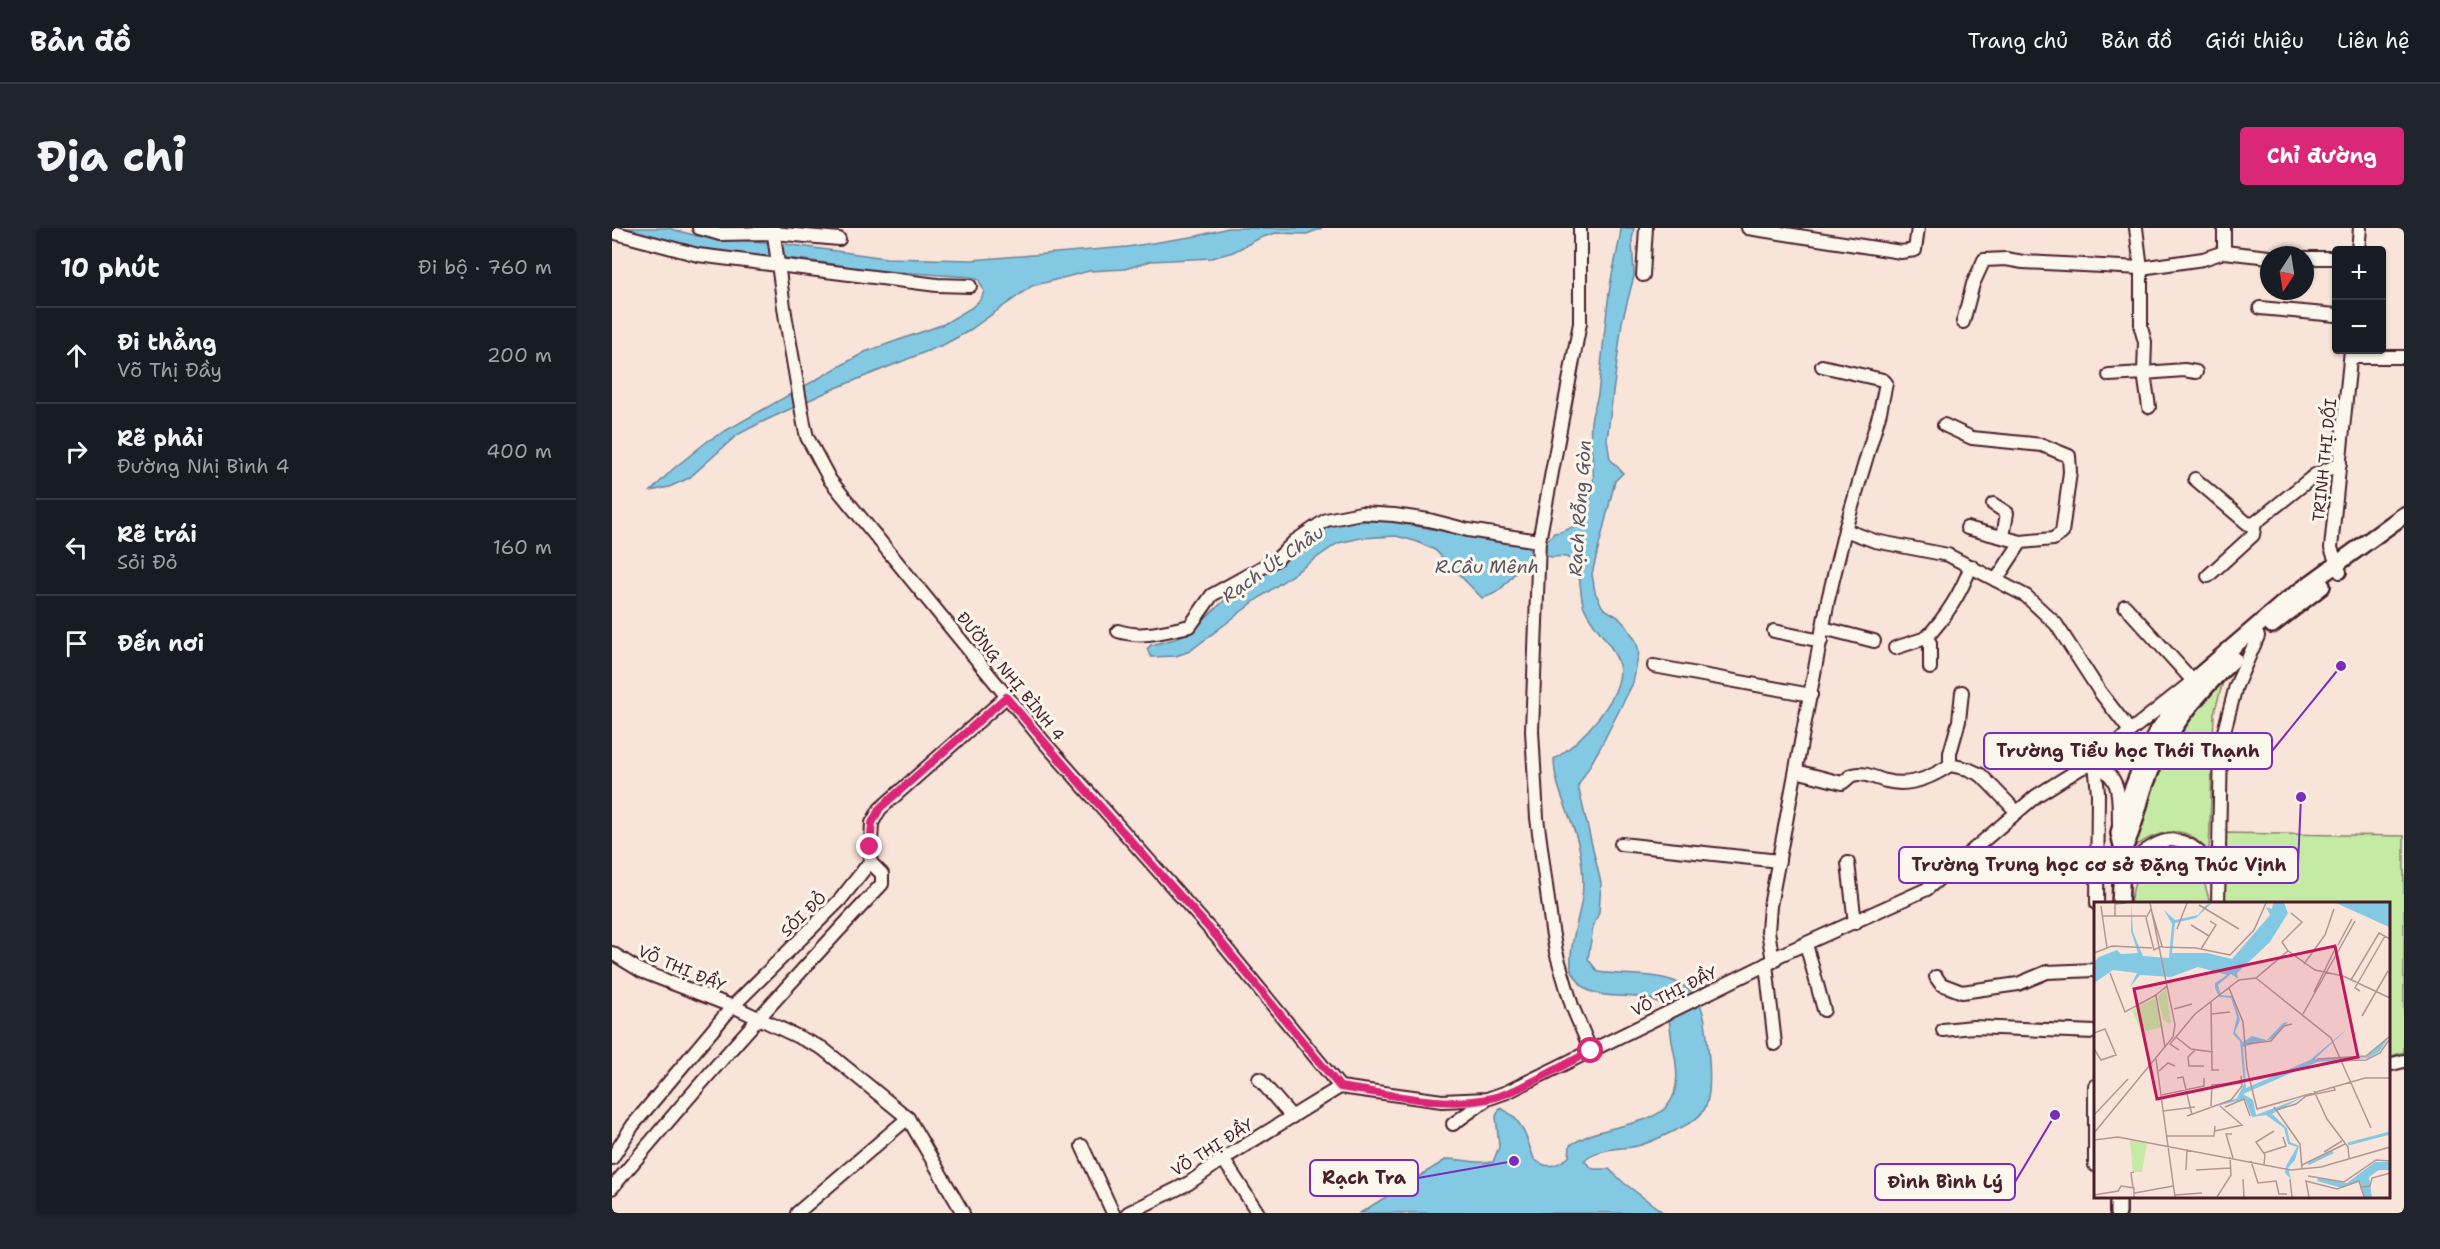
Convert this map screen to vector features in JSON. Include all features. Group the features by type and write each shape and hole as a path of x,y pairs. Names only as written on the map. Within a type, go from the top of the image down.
{"main road":[{"path":"2123,850 2132,834 2144,789 2157,758 2179,719 2214,678 2258,636 2404,515"},
{"path":"2120,902 2123,850 2119,833 2140,767 2157,732 2193,681 2286,601 2404,524"}],"street":[{"path":"699,228 720,234 774,234 839,239"},
{"path":"1580,228 1580,322 1539,543 1532,731 1537,818 1556,952 1572,1006 1591,1051"},
{"path":"1643,275 1646,228"},
{"path":"1748,228 1901,252 1915,250 1918,228"},
{"path":"2136,228 2141,268 2141,328 2145,342 2144,373 2149,407"},
{"path":"2224,228 2224,252"},
{"path":"2358,246 2360,228"},
{"path":"612,232 698,255 777,261 937,285 970,286"},
{"name":"ĐƯỜNG NHỊ BÌNH 4","path":"774,234 798,387 807,423 807,437 830,480 1006,697 1216,936 1340,1087"},
{"path":"1964,322 1973,284 1984,260 2006,259 2023,262 2141,268 2203,259 2224,252 2260,256"},
{"path":"2314,258 2332,258"},
{"path":"2260,308 2332,315"},
{"name":"TRỊNH THỊ DỐI","path":"2338,568 2331,548 2351,354"},
{"path":"2364,354 2404,357"},
{"path":"1775,1044 1769,963 1770,906 1822,635 1845,530 1880,412 1886,383 1883,380 1822,366"},
{"path":"2109,375 2184,370 2196,372"},
{"path":"1944,425 1972,438 2042,445 2068,456 2070,472 2062,533 2053,540 2021,542 1967,528"},
{"path":"2195,479 2248,524 2255,523 2315,475 2340,464"},
{"path":"1993,504 2007,513 2003,537"},
{"path":"1118,631 1132,635 1160,633 1190,626 1212,595 1277,559 1294,541 1326,520 1361,513 1394,515 1430,520 1468,530 1539,543"},
{"path":"2208,576 2253,535 2255,523"},
{"path":"1845,530 1875,541 1948,555 2026,596 2056,624 2100,693 2130,731"},
{"path":"1996,580 2021,542"},
{"path":"1894,648 1926,638 1941,623 1963,589 1971,566"},
{"path":"2125,606 2193,681"},
{"path":"1774,631 1874,641"},
{"path":"2218,902 2221,743 2236,686 2258,636"},
{"path":"1926,638 1930,643 1930,668"},
{"path":"1654,666 1811,694"},
{"name":"VÕ THỊ ĐẦY","path":"1128,1213 1189,1183 1223,1159 1340,1087 1442,1101 1487,1099 1507,1092 1806,944 1927,889 2036,796 2081,768 2095,764 2130,731 2193,681"},
{"path":"1950,765 1950,753 1959,721 1962,692"},
{"path":"612,1188 755,1016 882,884 882,874 870,862 872,823 880,808 1006,697"},
{"path":"2095,764 2105,769 2115,779 2119,833"},
{"path":"2095,764 2098,793 2097,902"},
{"path":"1796,771 1842,783 1854,774 1870,776 1887,782 1903,783 1922,780 1950,765 1981,775 2017,812"},
{"path":"2121,874 2153,844 2180,841 2199,850 2217,872"},
{"path":"1621,844 1779,861"},
{"name":"SỎI ĐỎ","path":"612,1158 633,1125 736,1008 840,900 870,862"},
{"path":"1848,863 1854,923"},
{"path":"1806,944 1824,1010"},
{"name":"VÕ THỊ ĐẦY","path":"612,953 641,971 755,1016"},
{"path":"1936,977 1941,984 1962,992 2018,984 2047,972 2094,970"},
{"path":"755,1016 822,1048 908,1118 963,1213"},
{"path":"1943,1030 1973,1027 2094,1032"},
{"path":"2389,1065 2404,1061"},
{"path":"1259,1079 1292,1117"},
{"path":"1453,1124 1487,1099"},
{"path":"797,1213 908,1118"},
{"path":"1082,1146 1113,1213"},
{"path":"1223,1159 1258,1213"}],"green space":[{"path":"2226,672 2214,713 2209,853 2191,836 2176,832 2152,837 2132,849 2164,747"},
{"path":"2225,833 2404,836 2404,1052 2389,1057 2389,902 2224,902"},
{"path":"2167,849 2186,856 2192,861 2205,884 2210,902 2130,902 2141,870 2158,853"}],"water":[{"path":"624,228 668,228 697,236 785,244 886,258 972,260 1127,247 1197,236 1228,228 1322,228 1307,234 1276,233 1260,238 1233,252 1212,258 1151,261 1125,269 1089,271 1032,286 967,332 945,344 831,390 760,423 737,435 689,478 669,487 651,491 673,469 709,440 865,352 944,324 971,308 981,299 984,291 979,280 971,277 869,270 806,260 699,250"},
{"name":"R.Cầu Mênh","path":"1621,228 1634,228 1632,240 1634,276 1622,322 1607,440 1610,459 1623,473 1615,481 1592,574 1595,592 1603,608 1618,617 1627,627 1636,641 1639,652 1633,683 1578,786 1601,883 1599,912 1593,927 1588,959 1598,972 1667,979 1681,984 1693,994 1701,1008 1706,1028 1710,1070 1707,1102 1698,1117 1674,1131 1643,1144 1594,1154 1584,1161 1593,1169 1609,1169 1664,1213 1360,1213 1447,1159 1493,1162 1499,1147 1496,1116 1500,1108 1519,1123 1534,1159 1547,1166 1560,1163 1569,1157 1570,1145 1585,1137 1648,1118 1661,1112 1670,1103 1676,1089 1677,1071 1665,1006 1646,998 1595,993 1586,989 1571,970 1573,943 1582,898 1582,872 1579,847 1560,792 1554,759 1587,731 1608,705 1619,677 1616,657 1584,607 1578,572 1572,560 1566,557 1541,555 1534,557 1521,566 1499,590 1482,598 1435,550 1396,536 1361,538 1338,543 1255,601 1190,651 1176,656 1151,657 1147,649 1151,645 1175,639 1191,631 1238,588 1269,572 1310,538 1339,523 1383,520 1535,548 1543,546 1554,533 1570,528 1579,522 1588,507 1593,484 1591,422 1598,395 1610,286"}],"place":[{"name":"Trường Tiểu học Thới Thạnh","path":"2341,666"},
{"name":"Trường Trung học cơ sở Đặng Thúc Vịnh","path":"2301,797"},
{"name":"Đình Bình Lý","path":"2055,1115"},
{"name":"Rạch Tra","path":"1514,1161"}],"route":[{"path":"870,847 872,823 880,808 1006,697 1216,936 1340,1087 1442,1101 1487,1099 1507,1092 1591,1051"}],"water label":[{"name":"Rạch Rỗng Gòn","path":"1580,508"},
{"name":"Rạch Út Châu","path":"1273,564"}]}
